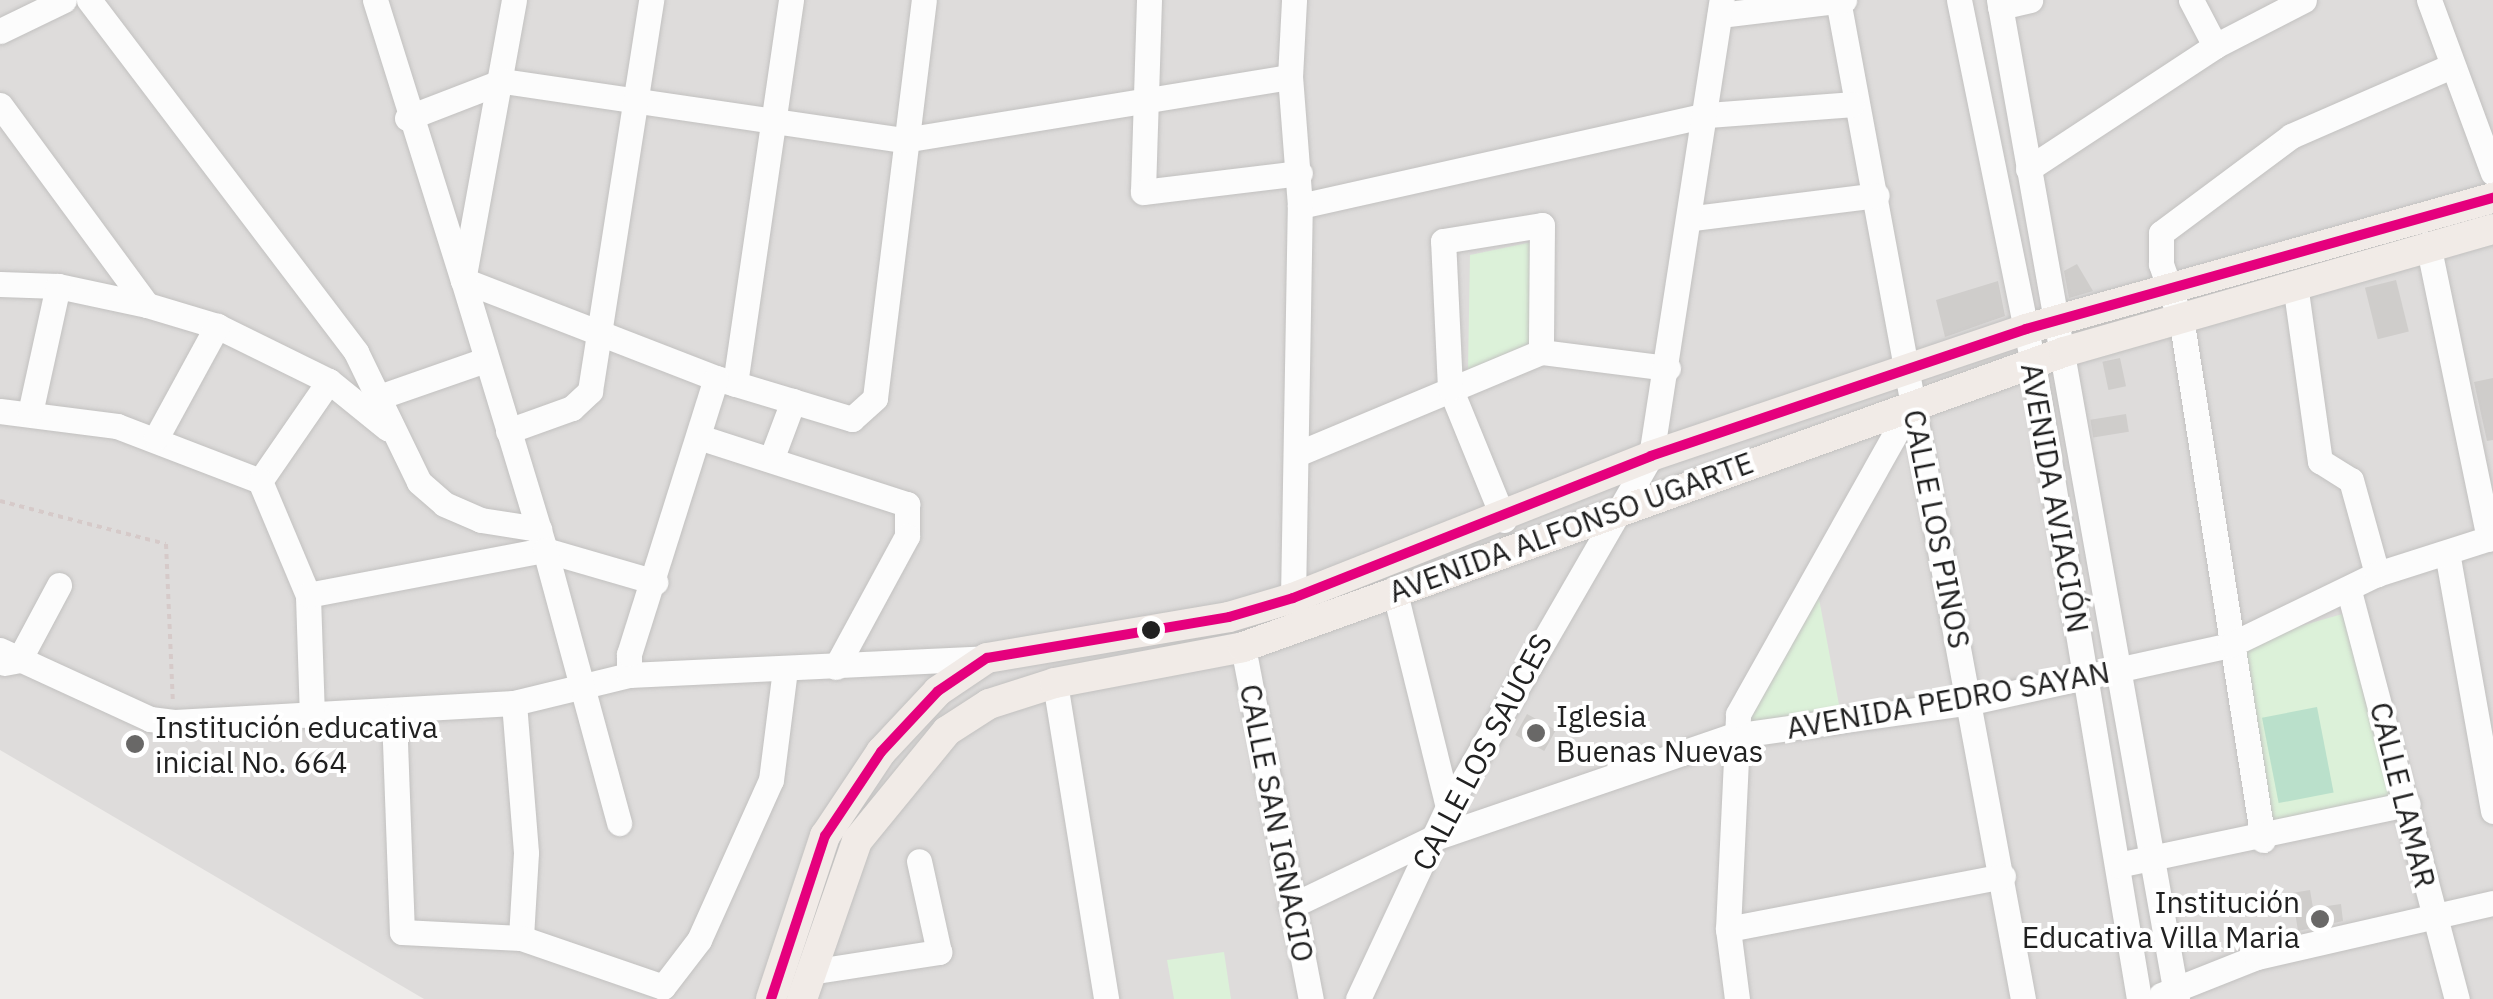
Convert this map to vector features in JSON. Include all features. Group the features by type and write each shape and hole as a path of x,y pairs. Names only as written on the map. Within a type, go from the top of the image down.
{"main road":[{"name":"AVENIDA ALFONSO UGARTE","path":"771,999 825,836 882,752 938,691 987,658 1229,617 1293,598 1504,520 1651,456 2026,329 2172,293 2493,198"},
{"name":"AVENIDA ALFONSO UGARTE","path":"806,986 857,842 947,731 989,704 1054,682 1243,647 1394,589 2064,352 2182,324 2295,284 2493,229"}],"street":[{"path":"0,31 64,0"},
{"path":"89,0 301,274 380,397 387,428 419,482 444,504 655,582"},
{"path":"375,0 407,118 463,280 542,539 620,823"},
{"path":"463,280 503,80 514,0"},
{"path":"508,431 582,402 600,333 650,0"},
{"path":"630,675 629,654 699,437 726,381 775,120 791,0"},
{"path":"463,280 726,381 852,419 874,398 924,0"},
{"path":"1149,0 1141,105 1143,192 1300,172"},
{"path":"1293,598 1300,206 1290,77 1294,0"},
{"path":"1651,456 1693,218 1721,8 1840,0"},
{"name":"CALLE LOS PINOS","path":"1840,0 1852,104 1876,195 1904,371 1971,702 2023,999"},
{"name":"AVENIDA AVIACIÓN","path":"1960,0 2033,364 2140,999"},
{"path":"2000,4 2030,0"},
{"path":"2191,0 2215,46"},
{"path":"2028,169 2215,46 2304,0"},
{"path":"2429,0 2493,173"},
{"name":"AVENIDA AVIACIÓN","path":"2000,4 2158,860 2176,994"},
{"path":"2263,840 2182,324 2158,247 2167,222 2291,136 2451,66"},
{"path":"407,118 503,80 904,140 1141,105 1290,77"},
{"path":"1300,206 1708,116 1852,104"},
{"path":"0,105 146,304"},
{"path":"1693,218 1876,195"},
{"path":"1504,520 1450,388 1440,251 1450,236 1542,225 1540,352"},
{"path":"2428,244 2491,538"},
{"path":"0,284 58,286 146,304 217,326 329,380 387,428"},
{"path":"2295,284 2320,462 2352,480 2377,574"},
{"path":"30,413 58,286"},
{"path":"156,438 217,326"},
{"path":"1298,454 1540,352 1668,368"},
{"path":"380,397 485,360"},
{"path":"260,482 329,380"},
{"path":"772,457 793,401"},
{"path":"1737,999 1728,929 1732,736 1912,404"},
{"path":"0,411 30,413 156,438 260,482 308,595 312,717"},
{"path":"699,437 772,457 907,504 908,536 836,667"},
{"name":"CALLE LOS SAUCES","path":"1358,999 1448,807 1615,510 1651,456"},
{"name":"AVENIDA PEDRO SAYAN","path":"1291,906 1431,839 1732,736 1971,702 2086,681 2230,645 2377,574 2448,558 2491,538"},
{"path":"308,595 542,539"},
{"path":"2448,558 2493,811"},
{"path":"59,585 6,658 150,720 174,722 394,715 514,703 630,675 987,658"},
{"path":"1394,589 1448,807"},
{"name":"CALLE LAMAR","path":"2348,591 2457,999"},
{"name":"CALLE SAN IGNACIO","path":"1243,647 1311,999"},
{"path":"394,715 402,932 521,938 663,987 699,940 771,780 786,669"},
{"path":"1054,682 1106,999"},
{"path":"514,703 526,853 521,938"},
{"path":"2118,865 2263,840 2408,804"},
{"path":"806,986 939,952 919,862"},
{"path":"1728,929 2003,876"},
{"path":"2149,999 2176,994 2257,958 2493,903"}],"path":[{"path":"0,501 166,544 174,722"}],"shaded area":[{"path":"0,0 2493,0 2493,999 424,999 0,750"}],"green space":[{"path":"1541,240 1529,344 1468,370 1470,255"},
{"path":"1817,588 1840,710 1746,724"},
{"path":"2346,613 2399,798 2273,822 2240,643"},
{"path":"2317,707 2334,792 2279,803 2262,718"},
{"path":"1224,952 1231,999 1174,999 1167,960"}],"building":[{"path":"2077,264 2093,291 2069,298 2064,271"},
{"path":"2396,280 2409,331 2378,339 2365,288"},
{"path":"1998,281 2005,316 1945,337 1936,300"},
{"path":"2120,358 2126,386 2108,390 2102,362"},
{"path":"2493,378 2493,440 2487,441 2474,382"},
{"path":"2126,414 2129,432 2093,437 2090,420"},
{"name":"Iglesia Buenas Nuevas","path":"1527,714 1556,730 1544,751 1515,735"},
{"name":"Institución Educativa Villa Maria","path":"2310,890 2313,908 2341,904 2343,921 2298,931 2292,893"}],"transit line":[{"path":"771,999 825,836 881,752 938,691 987,658 1229,617 1293,598 1651,456 2026,329 2493,198"}],"place":[{"name":"Iglesia Buenas Nuevas","path":"1536,733"},
{"name":"Institución educativa inicial No. 664","path":"135,744"},
{"name":"Institución Educativa Villa Maria","path":"2320,919"}]}
